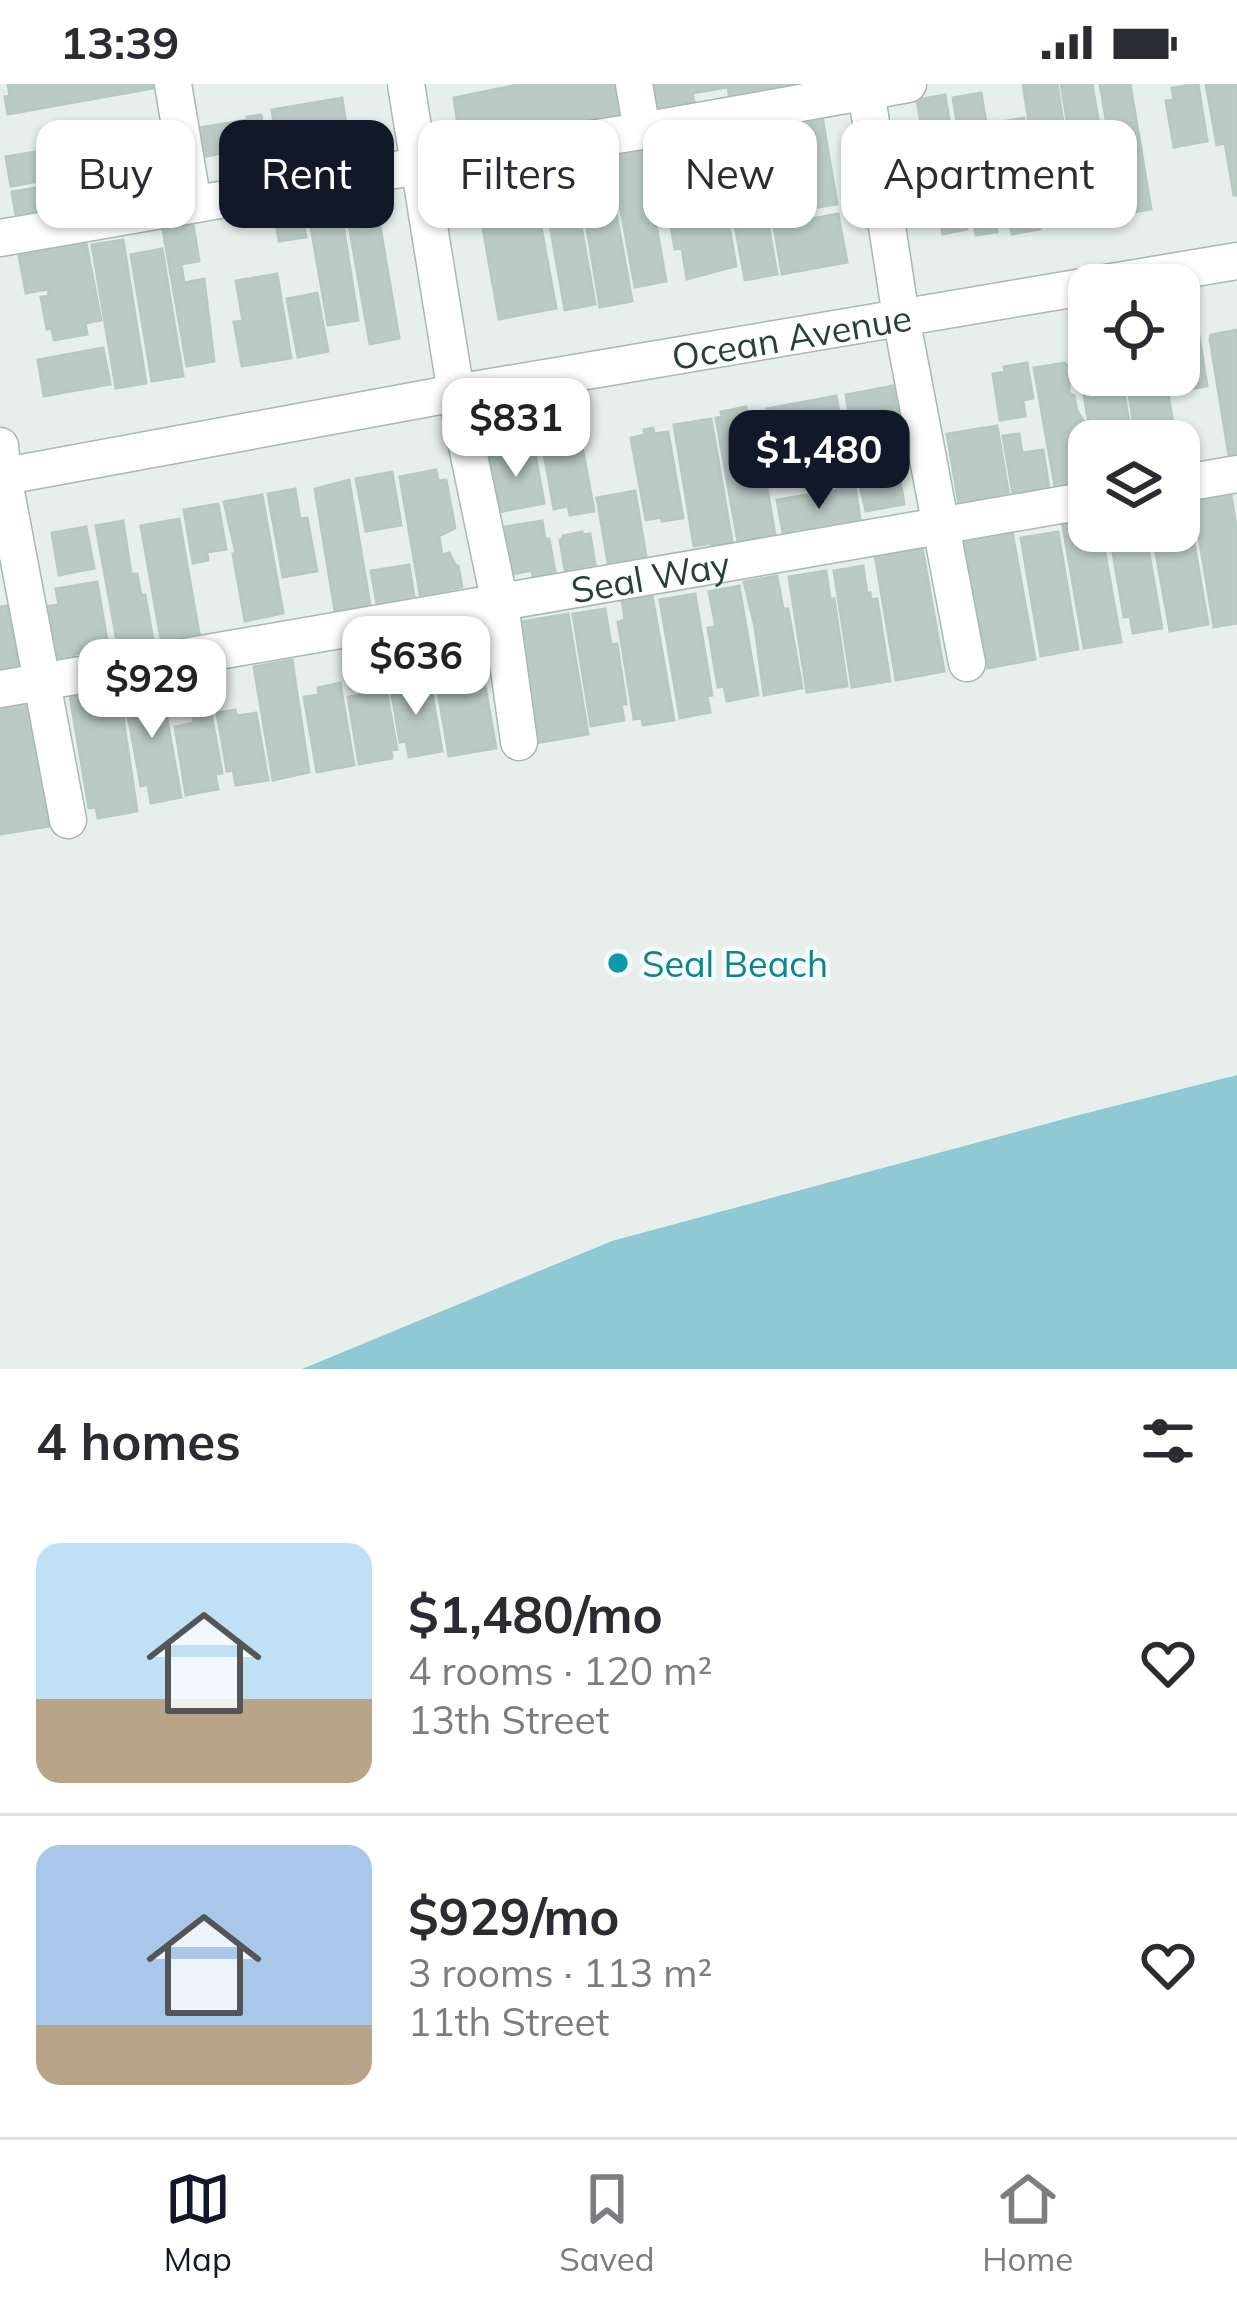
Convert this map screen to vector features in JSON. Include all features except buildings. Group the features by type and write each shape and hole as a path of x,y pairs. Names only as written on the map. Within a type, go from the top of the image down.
{"street":[{"path":"173,84 179,120"},
{"path":"406,84 418,154"},
{"path":"634,84 642,131"},
{"path":"619,135 908,84"},
{"path":"866,88 902,317 967,663"},
{"path":"195,204 418,166"},
{"path":"0,238 57,228"},
{"path":"430,228 456,393 500,604 519,742"},
{"name":"Ocean Avenue","path":"1200,267 1237,261"},
{"name":"Ocean Avenue","path":"1,466 1068,289"},
{"path":"1,466 68,820"},
{"path":"1200,480 1237,474"},
{"name":"Seal Way","path":"0,689 1068,504"}],"water":[{"path":"1237,1075 1237,1369 302,1369 612,1241"}],"place":[{"name":"Seal Beach","path":"618,963"}]}
